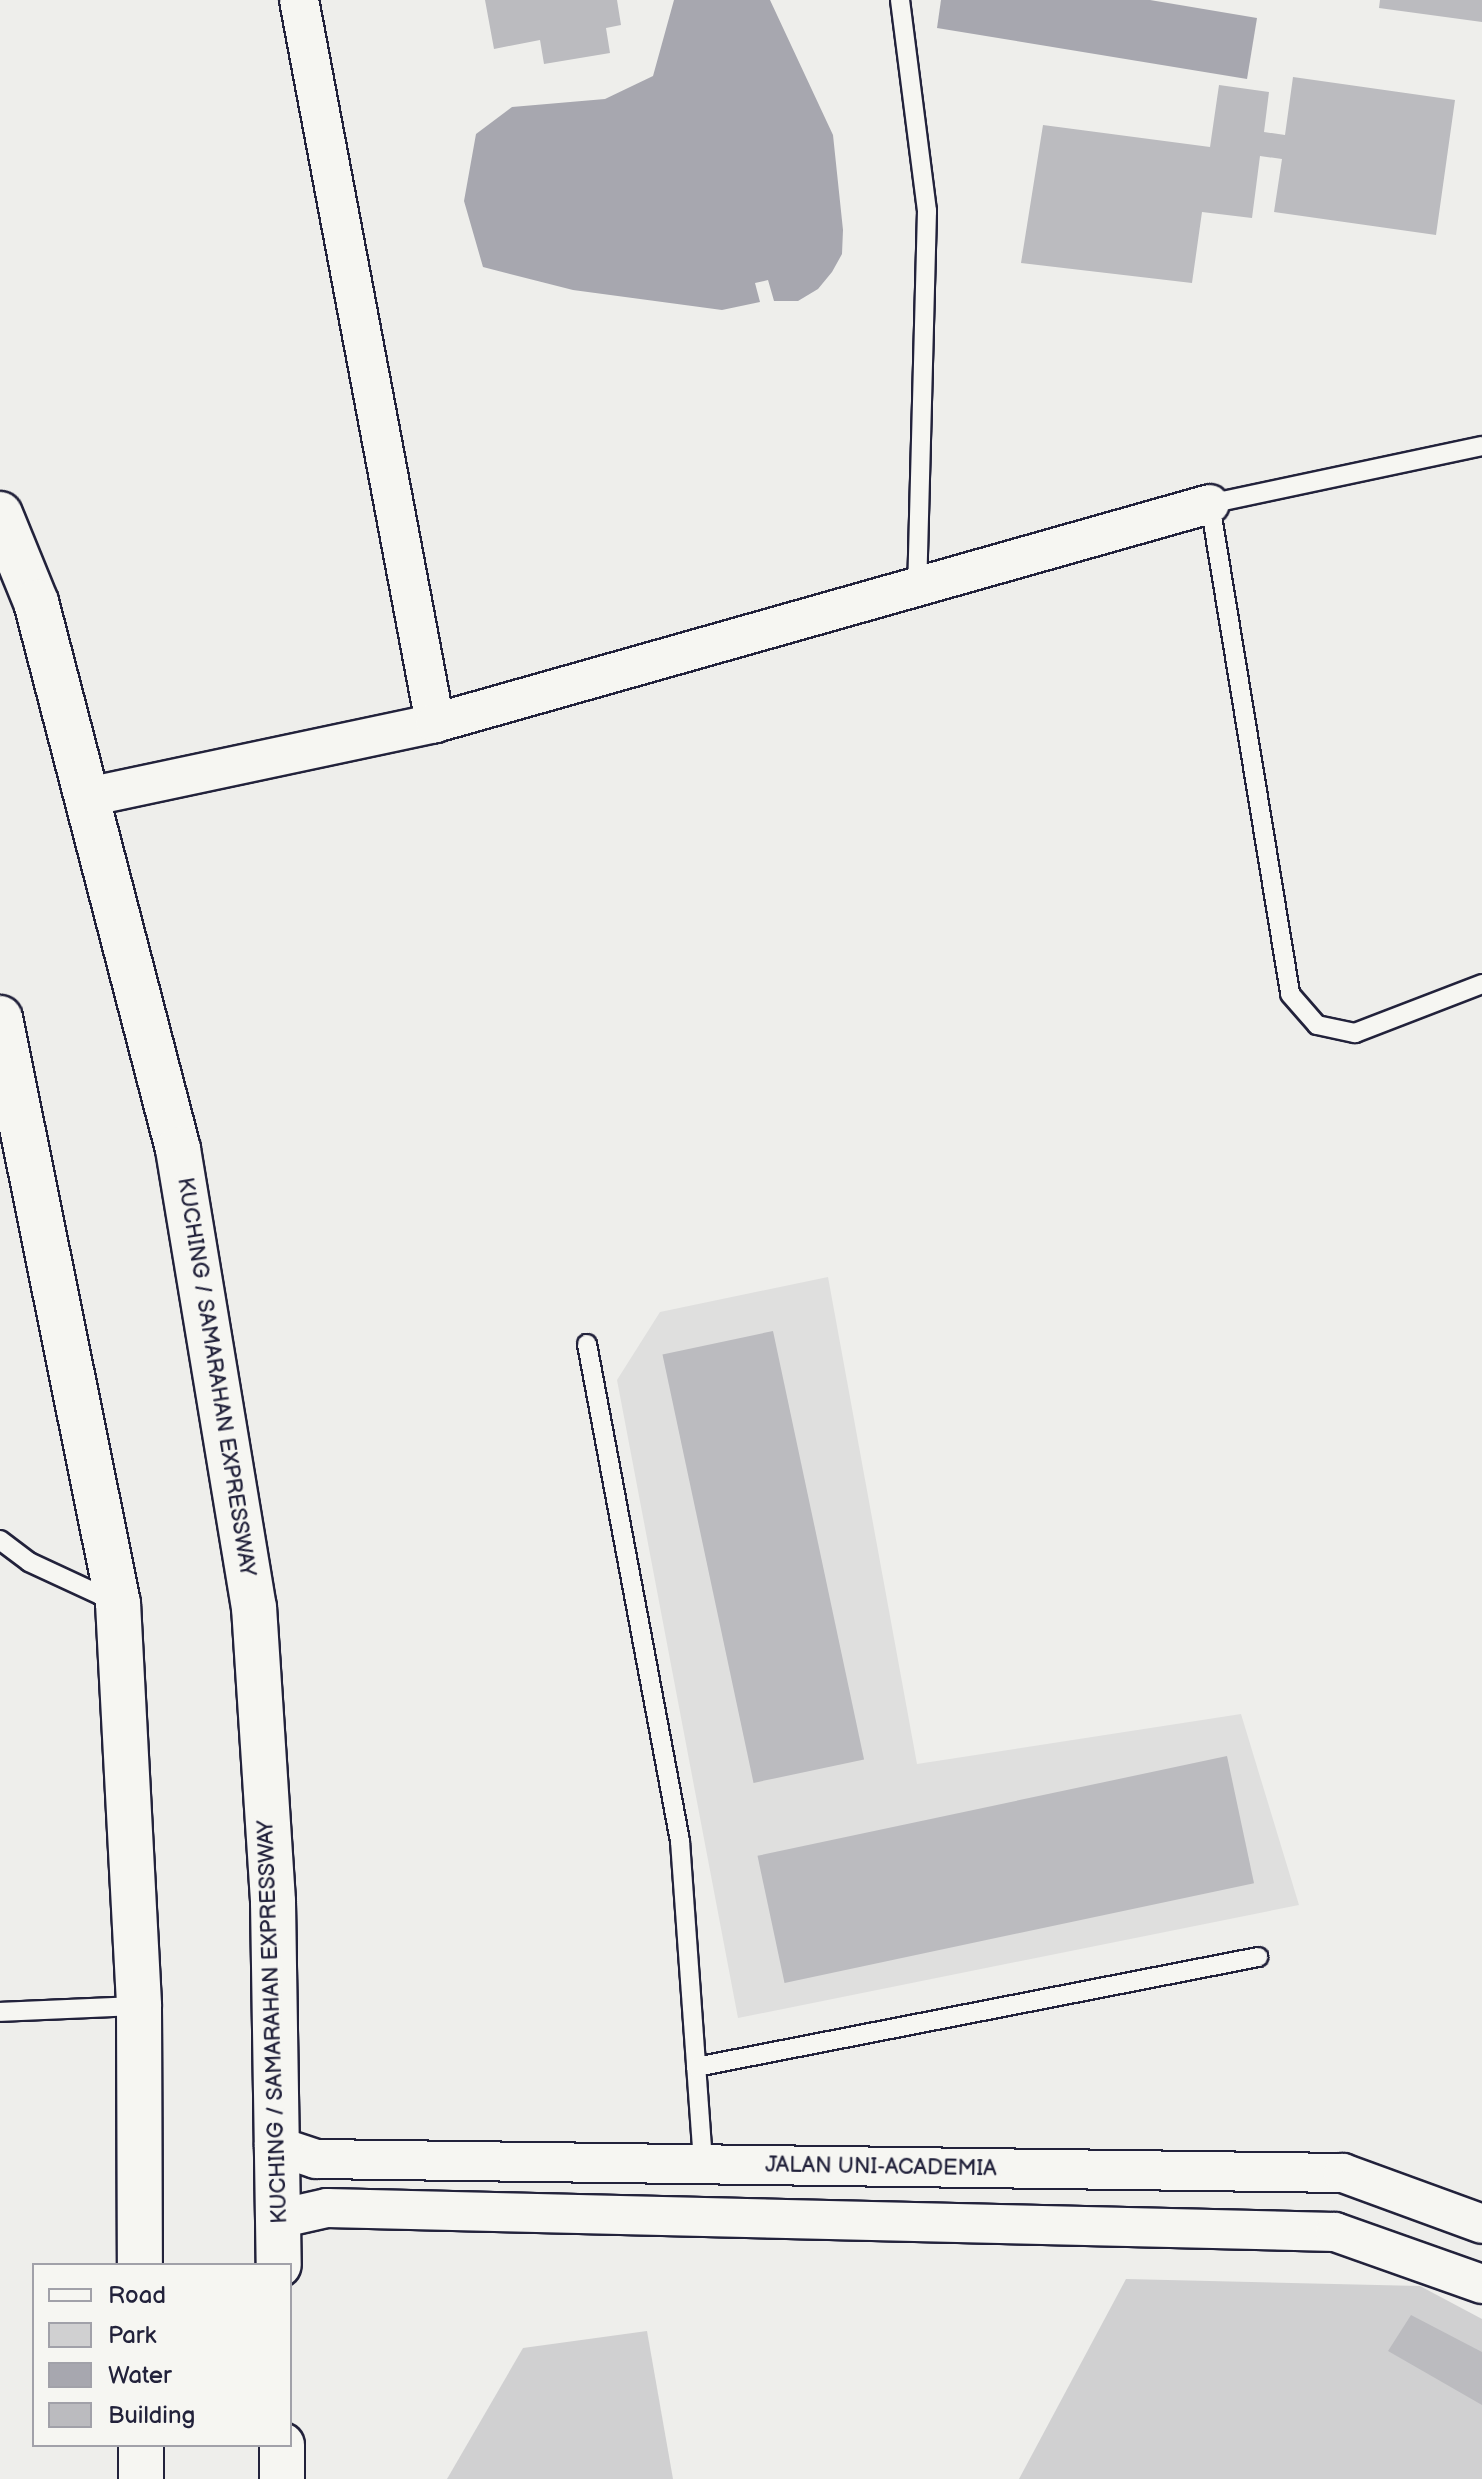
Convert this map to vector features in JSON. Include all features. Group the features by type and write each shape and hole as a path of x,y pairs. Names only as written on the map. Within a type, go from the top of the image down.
{"highway":[{"name":"KUCHING / SAMARAHAN EXPRESSWAY","path":"0,514 36,602 178,1149 254,1607 273,1902 274,2145 279,2263"},
{"path":"0,1018 118,1603 139,2006 140,2263"},
{"path":"141,2447 141,2479"},
{"path":"282,2447 282,2479"}],"street":[{"path":"299,0 435,723"},
{"path":"88,797 435,723 917,590 1210,504"},
{"name":"JALAN UNI-ACADEMIA","path":"274,2145 316,2159 1343,2173 1482,2224"},
{"path":"278,2219 327,2208 1335,2232 1482,2284"}],"lane":[{"path":"900,0 927,211 917,590"},
{"path":"1482,446 1210,504 1290,994 1317,1025 1355,1033 1482,984"},
{"path":"587,1344 680,1841 703,2164"},
{"path":"0,1540 29,1562 118,1603"},
{"path":"696,2067 1258,1957"},
{"path":"0,2012 139,2006"}],"shaded area":[{"path":"828,1277 917,1764 1241,1714 1299,1905 738,2018 617,1380 660,1312"}],"green space":[{"path":"1126,2279 1420,2286 1482,2319 1482,2479 1019,2479"},
{"path":"647,2331 673,2479 447,2479 523,2348"}],"water":[{"path":"674,0 770,0 833,135 843,230 842,254 832,272 818,289 798,301 774,301 768,280 755,283 760,302 722,310 573,290 483,267 464,201 476,134 512,107 605,99 653,76"},
{"path":"941,0 1150,0 1257,18 1247,79 937,28"}],"building":[{"path":"485,0 617,0 621,25 606,28 610,53 544,64 540,40 494,49"},
{"path":"1380,0 1482,0 1482,22 1379,8"},
{"path":"1293,77 1455,100 1436,235 1274,212 1282,159 1260,156 1252,218 1202,212 1192,283 1021,263 1043,125 1210,147 1219,85 1269,92 1264,132 1285,135"},
{"path":"773,1331 864,1759 754,1783 662,1354"},
{"path":"1227,1756 1254,1883 785,1983 757,1856"},
{"path":"1411,2315 1482,2352 1482,2405 1388,2351"}]}
